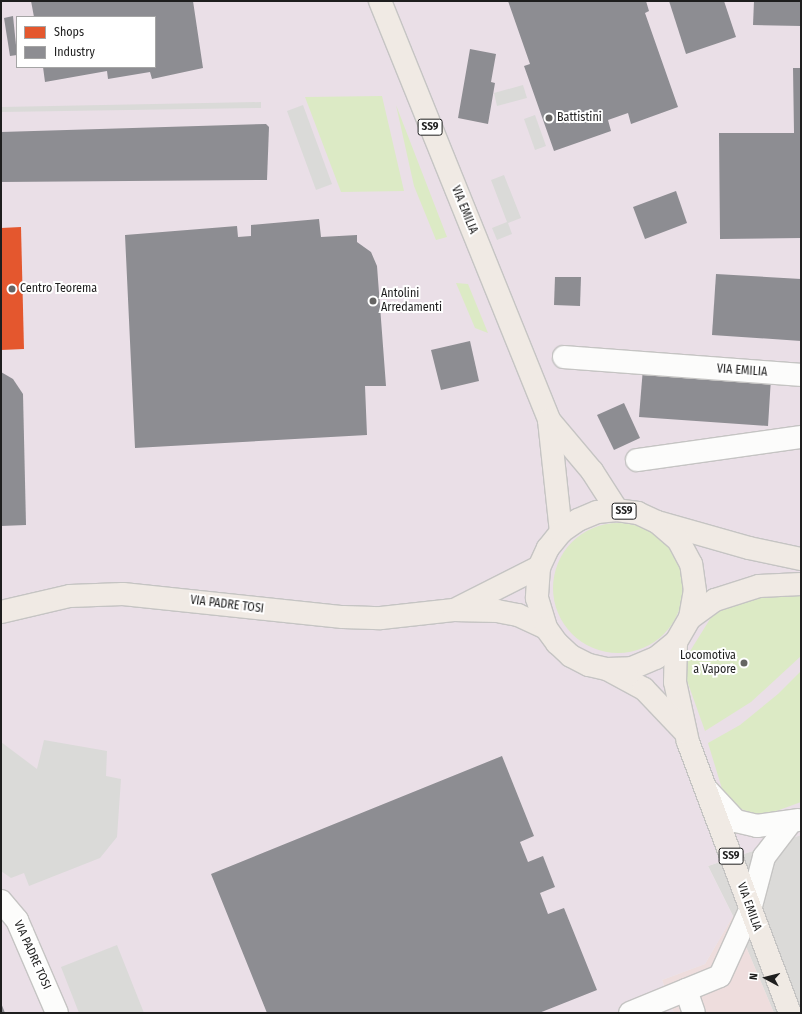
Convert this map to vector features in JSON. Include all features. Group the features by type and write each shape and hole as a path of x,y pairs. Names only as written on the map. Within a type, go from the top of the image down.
{"main road":[{"name":"VIA EMILIA","path":"380,1 549,420 561,532"},
{"name":"VIA EMILIA","path":"549,420 592,471 617,510"},
{"name":"VIA EMILIA","path":"617,510 638,513 657,522 678,540 691,564 695,591 690,618 676,642 656,658 632,668 607,669 589,665 571,656 557,643 546,628 536,598 539,567 548,548 561,532 578,520 590,515 617,510"},
{"path":"657,522 749,548 801,559"},
{"name":"VIA PADRE TOSI","path":"454,610 539,567"},
{"path":"690,618 715,600 759,586 801,584"},
{"name":"VIA PADRE TOSI","path":"1,612 55,599 93,594 153,596 343,617 381,618 454,610 497,611 518,615 546,628"},
{"name":"VIA EMILIA","path":"676,642 675,682 686,732 750,910 790,1013"},
{"name":"VIA EMILIA","path":"607,669 644,689 686,732"}],"street":[{"name":"VIA EMILIA","path":"564,357 801,375"},
{"path":"637,460 801,437"},
{"path":"708,791 736,821 757,826 796,821"},
{"path":"630,1013 720,976 750,910 764,858 796,821"},
{"name":"VIA PADRE TOSI","path":"1,901 17,920 57,1013"},
{"path":"686,990 694,1013"}],"shaded area":[{"path":"1,1 801,1 801,835 708,866 733,916 705,964 662,980 674,1013 1,1013"},
{"path":"523,85 527,98 497,106 494,93"},
{"path":"261,102 261,108 1,112 1,107"},
{"path":"303,105 332,184 316,190 287,111"},
{"path":"535,115 546,146 535,150 524,119"},
{"path":"504,175 521,218 508,223 512,234 497,240 492,228 507,222 491,180"},
{"path":"44,740 107,751 106,776 121,779 117,837 100,858 29,886 24,873 11,878 1,871 1,742 37,769"},
{"path":"801,835 801,1013 774,1013 733,916 708,866"},
{"path":"733,916 774,1013 674,1013 662,980 705,964"},
{"path":"117,945 144,1013 79,1013 61,967"}],"green space":[{"path":"382,96 404,191 341,192 305,97"},
{"path":"396,105 447,237 436,240 414,186"},
{"path":"456,283 468,284 488,333 475,328"},
{"path":"618,523 643,528 664,542 678,563 683,588 678,613 664,634 643,648 618,653 593,648 572,634 558,613 553,588 558,563 572,542 593,528"},
{"path":"771,593 801,595 801,656 751,702 705,731 685,675 687,656 710,619 726,605"},
{"path":"801,671 801,802 763,816 736,807 723,792 708,743 740,725 778,694"}],"building: Shops":[{"name":"Centro Teorema","path":"21,227 24,349 1,350 1,228"}],"building: Industry":[{"path":"31,1 193,1 203,68 152,79 150,72 108,79 107,71 45,82 43,68 156,68 156,16 34,16"},
{"path":"508,1 646,1 649,11 645,13 678,107 631,124 628,113 608,120 611,131 554,151 524,66 530,64"},
{"path":"669,1 724,1 736,37 686,54"},
{"path":"754,1 801,1 801,26 753,25"},
{"path":"13,16 16,55 10,56 4,18"},
{"path":"470,49 496,54 491,82 495,83 488,124 458,118"},
{"path":"793,68 801,68 801,238 720,239 719,133 794,133"},
{"path":"266,124 269,127 267,180 1,182 1,132"},
{"path":"676,191 687,223 645,239 633,207"},
{"path":"319,219 321,237 357,235 357,242 371,252 377,266 386,386 365,386 367,435 135,448 125,235 237,226 238,237 251,236 251,225"},
{"path":"716,274 801,279 801,341 712,335"},
{"path":"555,277 581,277 580,306 554,305"},
{"path":"470,341 479,381 441,390 431,350"},
{"path":"643,368 771,378 768,426 639,417"},
{"path":"1,372 13,379 23,394 26,525 1,526"},
{"path":"624,403 640,438 614,450 597,415"},
{"path":"502,756 534,836 520,842 528,862 543,856 555,887 540,893 548,914 564,908 597,990 539,1013 267,1013 211,874"},
{"path":"1,1003 5,1013 1,1013"}],"place":[{"name":"Battistini","path":"549,118"},
{"name":"Centro Teorema","path":"12,289"},
{"name":"Antolini Arredamenti","path":"373,301"},
{"name":"Locomotiva a Vapore","path":"744,663"}]}
